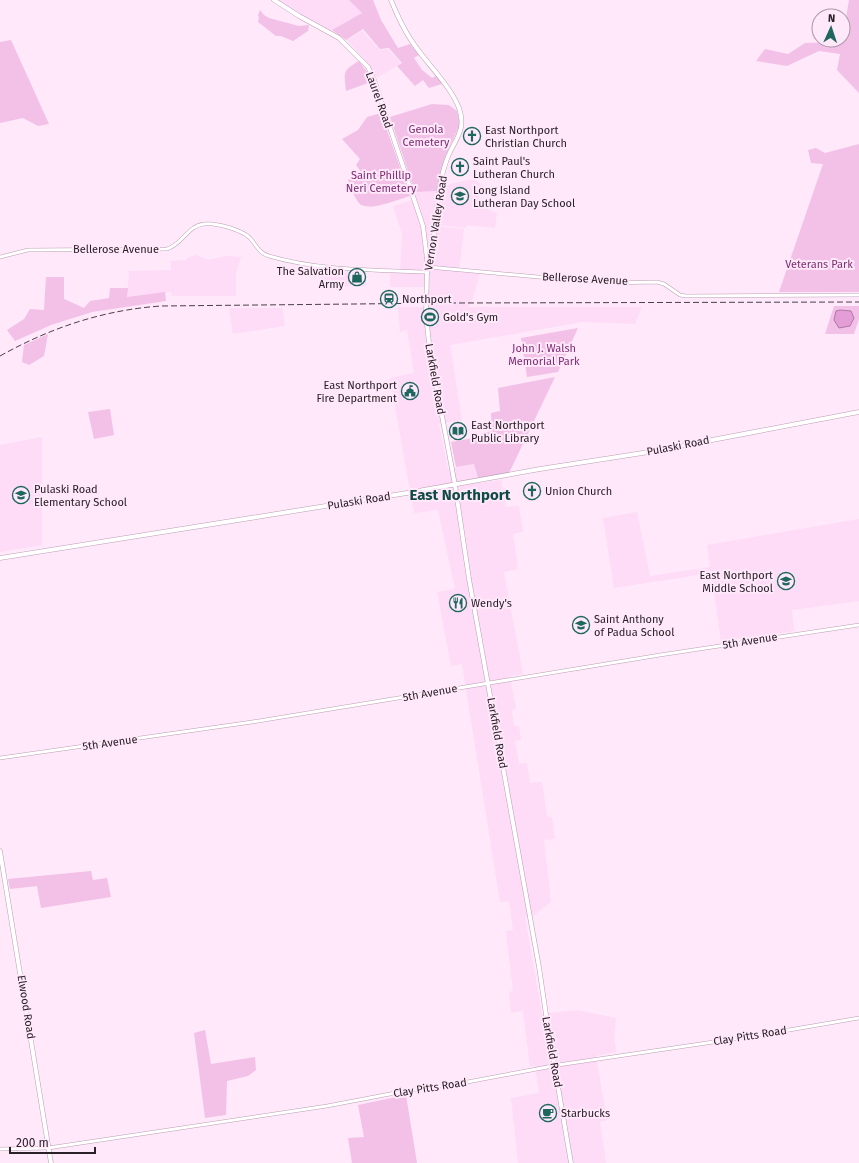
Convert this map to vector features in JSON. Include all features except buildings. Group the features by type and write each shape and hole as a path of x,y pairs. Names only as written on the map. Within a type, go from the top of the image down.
{"main road":[{"name":"Laurel Road","path":"274,0 339,38 368,67 372,75 422,226 428,267"},
{"name":"Vernon Valley Road","path":"391,0 409,37 442,80 454,100 461,120 461,133 447,160 440,184 432,249 428,267"},
{"name":"Vernon Valley Road","path":"426,303 428,272"},
{"name":"Larkfield Road","path":"426,303 426,325 430,352 455,485 469,579 539,967 571,1163"},
{"name":"Pulaski Road","path":"0,558 455,485 649,452 859,412"},
{"name":"Elwood Road","path":"0,852 51,1163"}],"street":[{"name":"Bellerose Avenue","path":"0,257 28,250 167,249 174,247 193,228 198,225 208,224 240,232 250,239 264,254 285,260 318,266 428,272"},
{"name":"Vernon Valley Road","path":"428,267 428,272"},
{"name":"Bellerose Avenue","path":"428,267 605,283 657,282 664,284 686,296 859,295"},
{"name":"5th Avenue","path":"0,758 252,722 660,655 859,625"},
{"name":"Clay Pitts Road","path":"0,1149 48,1148 327,1106 554,1066 747,1038 859,1018"}],"shaded area":[{"path":"271,0 349,0 362,13 332,30 325,32"},
{"path":"362,31 380,50 388,49 401,63 377,78 367,62 347,40"},
{"name":"Long Island Lutheran Day School","path":"473,179 484,186 476,205 497,213 495,228 467,225 466,228 437,225 442,186"},
{"path":"437,191 433,226 464,229 459,272 480,273 473,298 468,307 642,307 635,324 582,322 450,345 462,420 439,424 448,469 474,464 479,483 501,480 506,507 519,506 523,532 513,534 518,569 504,572 523,674 510,676 516,709 512,710 514,726 519,726 521,740 515,741 519,764 527,763 530,783 542,782 547,816 552,817 555,839 544,840 551,902 533,916 525,917 542,1014 577,1010 616,1018 614,1037 616,1052 596,1056 607,1120 600,1122 606,1163 518,1163 511,1098 539,1093 535,1065 530,1067 523,1011 511,1013 509,992 513,991 506,931 513,930 509,901 500,902 462,664 451,666 437,592 455,589 438,510 414,513 390,378 414,373 407,330 400,332 398,307 426,307 427,287 390,287 390,273 400,273 402,234 393,206 412,200 415,192"},
{"path":"196,255 209,260 225,256 241,257 236,273 236,296 172,296 171,292 127,297 129,271 171,270 171,261 187,260 187,258"},
{"path":"319,269 365,271 366,286 320,286"},
{"path":"229,308 282,308 285,326 233,334"},
{"path":"836,311 851,311 854,318 850,326 839,328 834,320"},
{"name":"Pulaski Road Elementary School","path":"42,437 42,545 0,552 0,445"},
{"name":"East Northport Middle School","path":"637,512 650,576 710,567 707,545 859,519 859,601 792,610 794,631 721,641 711,573 614,588 603,518"}],"green space":[{"path":"349,0 373,0 381,20 398,48 410,44 419,55 414,58 422,70 432,78 436,76 442,84 429,88 423,80 415,86 397,66 402,63 389,48 380,49 363,29 346,40 332,30 362,13"},
{"path":"849,0 859,0 859,93 837,70 840,54 819,51 787,66 756,61 765,49 788,54 805,43 811,43 811,48 851,48 851,8 848,8"},
{"path":"260,10 269,18 299,26 309,25 308,31 293,41 281,36 276,36 258,22"},
{"path":"11,40 49,124 38,126 23,118 0,123 0,42"},
{"path":"359,61 367,72 371,82 346,91 345,73 350,67"},
{"name":"Genola Cemetery","path":"432,104 449,105 457,111 460,124 445,157 437,191 415,192 390,117"},
{"name":"Saint Phillip Neri Cemetery","path":"381,113 410,196 369,207 363,206 359,203 348,180 361,172 356,165 360,159 342,139 358,130 367,117"},
{"name":"Veterans Park","path":"859,144 859,292 779,292 823,164 811,163 808,150 816,148 825,153"},
{"path":"46,277 64,277 64,299 84,308 90,301 109,298 110,288 128,288 127,297 165,292 166,301 92,312 51,325 15,341 7,330 24,319 30,309 44,310"},
{"path":"834,306 859,306 859,319 854,334 825,334"},
{"name":"John J. Walsh Memorial Park","path":"578,328 558,372 527,377 521,338"},
{"path":"48,334 44,356 29,365 22,362 24,345"},
{"name":"John J. Walsh Memorial Park","path":"555,377 509,473 478,478 474,464 456,467 451,442 479,437 480,434 492,431 491,413 500,411 498,388"},
{"path":"110,409 114,435 94,439 88,412"},
{"path":"91,871 93,880 107,878 111,897 41,908 37,886 10,889 8,879"},
{"path":"205,1030 211,1064 255,1057 256,1070 248,1076 227,1081 226,1115 205,1118 194,1033"},
{"path":"406,1095 417,1163 352,1163 348,1138 364,1137 358,1105"}],"railway":[{"path":"0,356 38,337 78,322 118,312 161,306 452,303 859,302"}],"place":[{"name":"East Northport Christian Church","path":"472,136"},
{"name":"Saint Paul's Lutheran Church","path":"460,167"},
{"name":"Long Island Lutheran Day School","path":"460,196"},
{"name":"The Salvation Army","path":"357,277"},
{"name":"Northport","path":"389,299"},
{"name":"Gold's Gym","path":"430,317"},
{"name":"East Northport Fire Department","path":"410,391"},
{"name":"East Northport Public Library","path":"458,431"},
{"name":"Union Church","path":"532,491"},
{"name":"Pulaski Road Elementary School","path":"21,495"},
{"name":"East Northport Middle School","path":"786,581"},
{"name":"Wendy's","path":"458,603"},
{"name":"Saint Anthony of Padua School","path":"581,625"},
{"name":"Starbucks","path":"548,1113"}],"district":[{"name":"East Northport","path":"460,495"}]}
